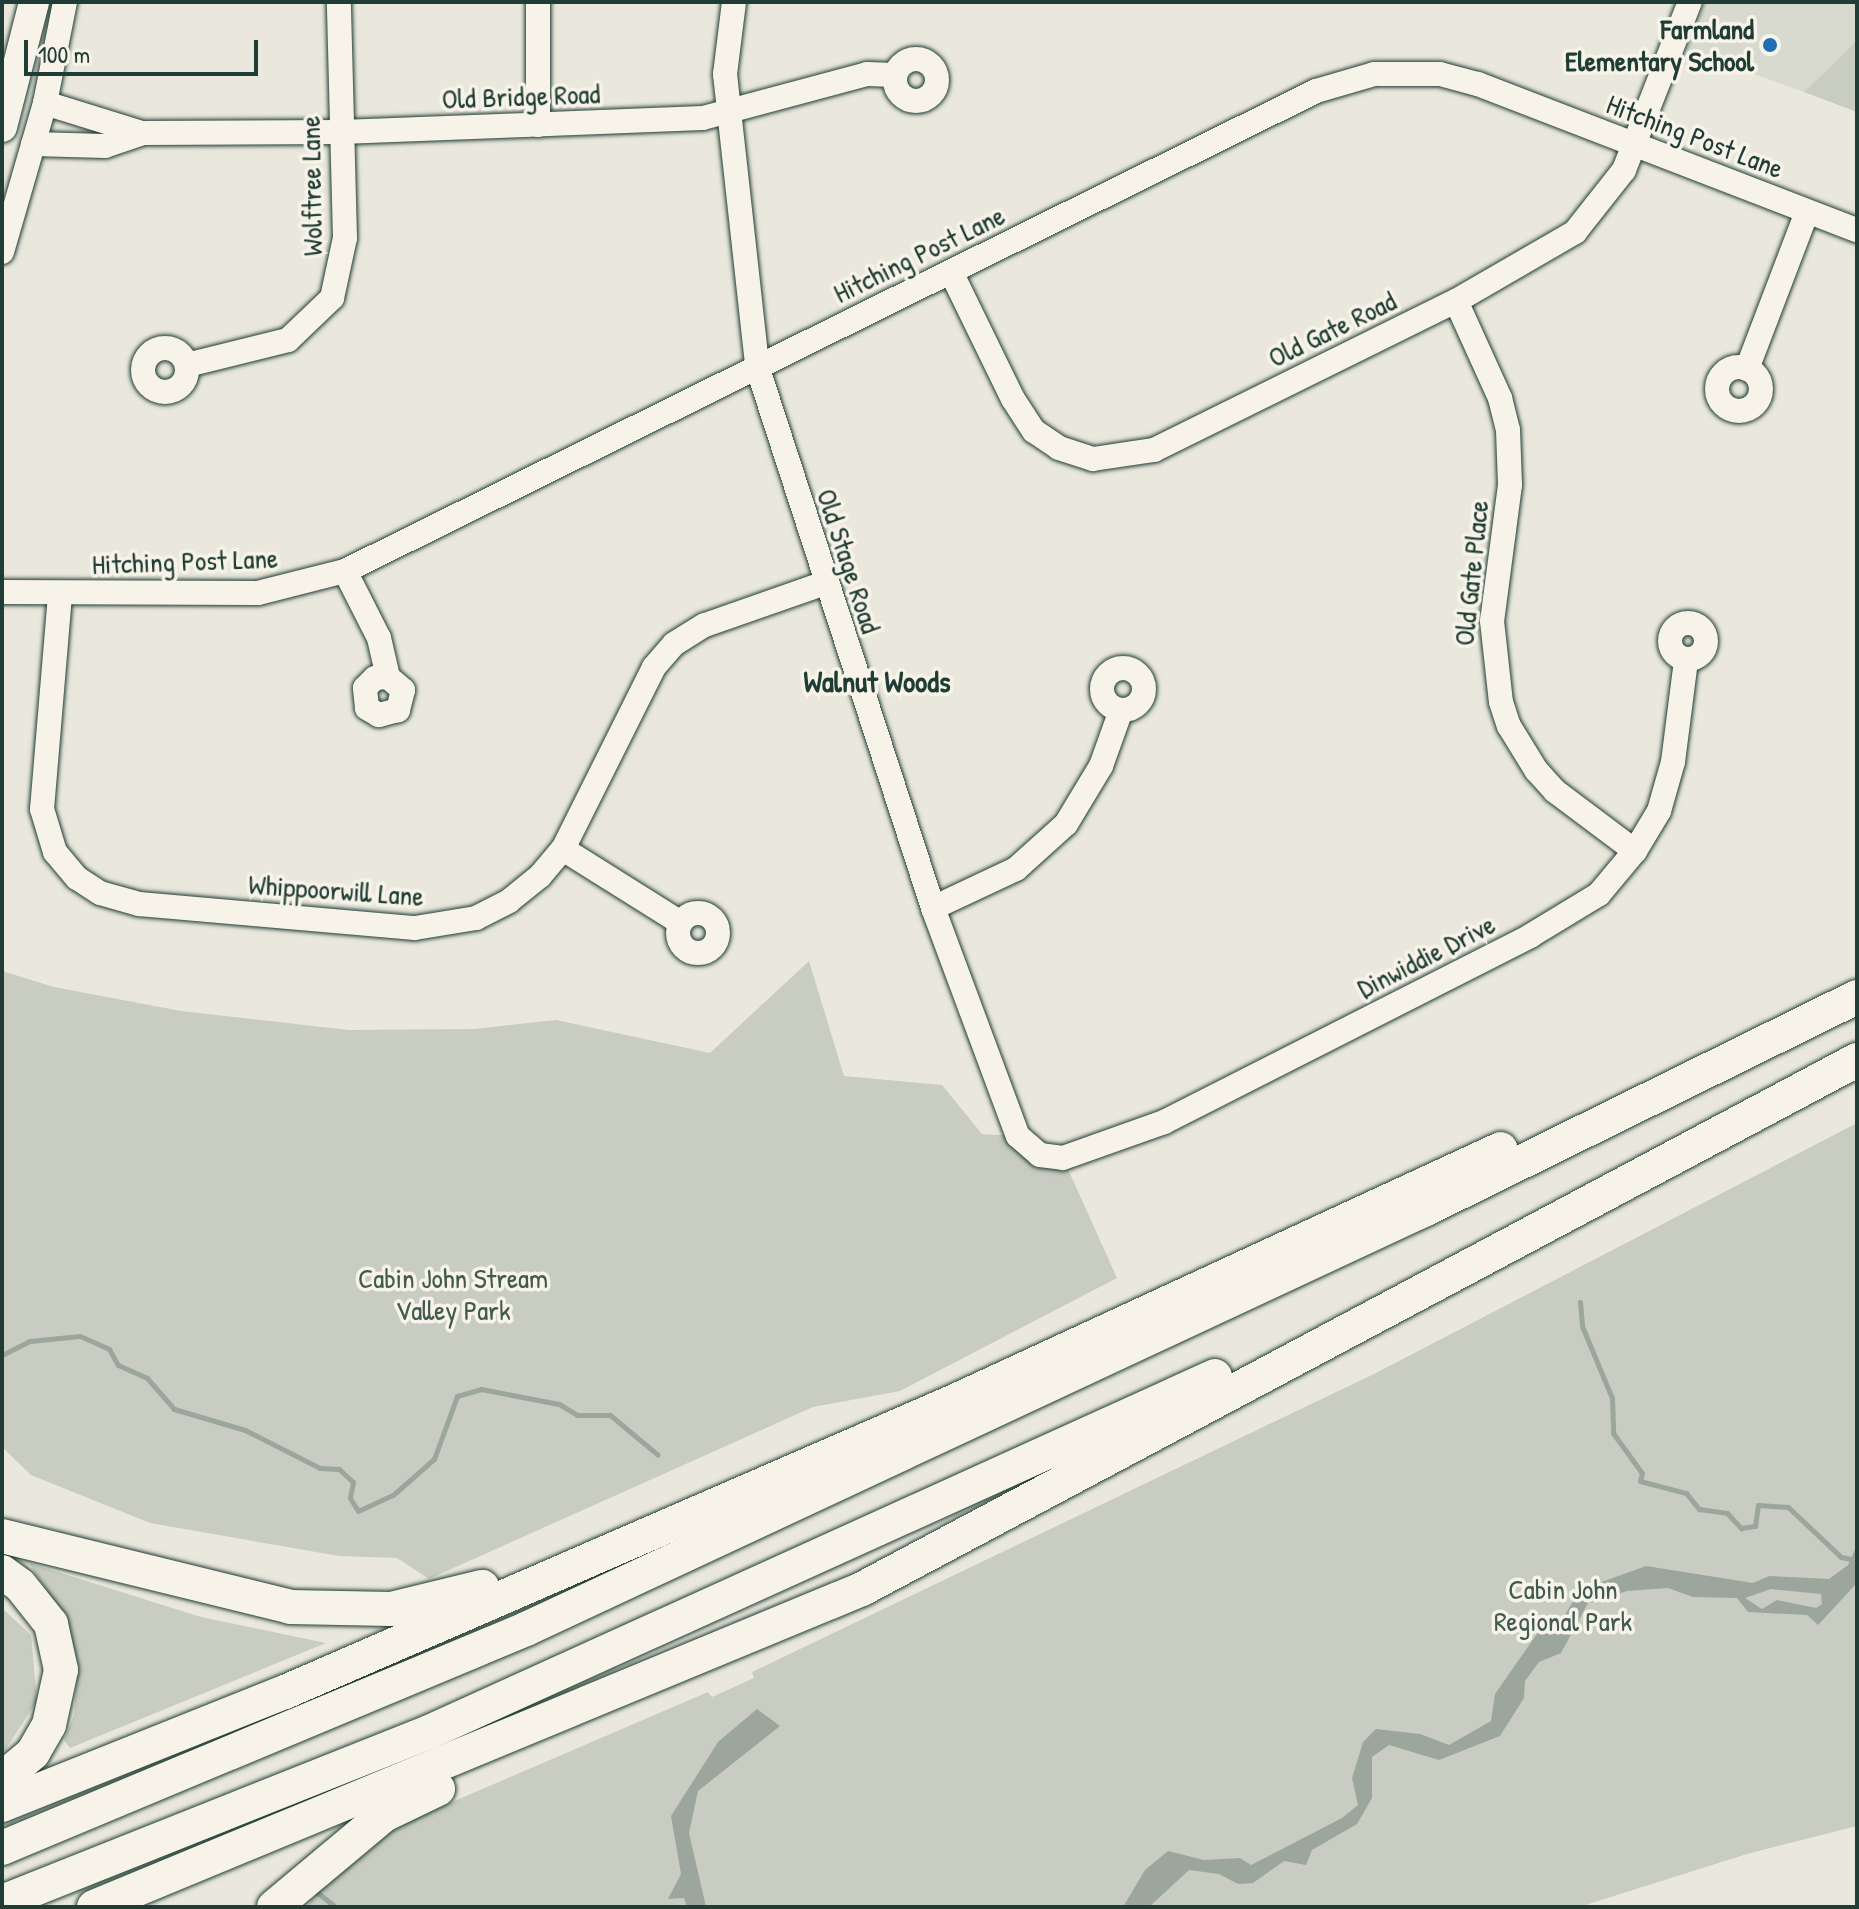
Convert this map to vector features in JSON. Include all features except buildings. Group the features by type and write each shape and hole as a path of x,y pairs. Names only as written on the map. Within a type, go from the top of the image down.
{"highway":[{"path":"2,1805 285,1692 955,1401 1419,1184 1851,1001"},
{"path":"2,1848 526,1629 1426,1209 1851,1001"},
{"path":"94,1907 862,1589 1857,1060"},
{"path":"2,1902 427,1733 1535,1229"},
{"path":"2,1519 108,1559"},
{"path":"2,1536 108,1559 290,1607 343,1612 403,1606 588,1558"},
{"path":"2,1572 20,1585 51,1624 61,1670 49,1725 33,1753 2,1779"},
{"path":"274,1907 384,1815 605,1711 649,1679"}],"main road":[{"path":"2,127 34,2"}],"street":[{"path":"2,252 45,103 65,2"},
{"name":"Wolftree Lane","path":"187,365 288,340 332,298 345,238 339,2"},
{"path":"538,2 538,125"},
{"name":"Old Stage Road","path":"734,2 726,35 728,113 757,366 933,908 1018,1136 1040,1155"},
{"name":"Old Gate Road","path":"951,272 1022,416 1059,448 1093,459 1154,450 1536,260 1575,232 1612,188 1635,144 1690,2"},
{"name":"Old Bridge Road","path":"45,103 142,133 341,132 538,125 728,113 867,74 895,75"},
{"name":"Hitching Post Lane","path":"2,592 60,595 258,593 345,571 1316,91 1374,74 1440,74 1635,144 1857,230"},
{"name":"Old Bridge Road","path":"33,144 105,146 142,133"},
{"path":"1747,369 1807,212"},
{"name":"Old Gate Place","path":"1456,301 1500,398 1508,430 1510,485 1492,650 1509,726 1555,791 1635,851"},
{"path":"345,571 379,638 388,677"},
{"name":"Whippoorwill Lane","path":"60,595 42,809 55,852 77,878 100,893 139,904 442,927 509,901 563,849 654,667 674,644 705,625 825,583"},
{"name":"Dinwiddie Drive","path":"1040,1155 1077,1154 1164,1122 1530,936 1599,894 1635,851 1667,788 1686,660"},
{"path":"933,908 1016,869 1066,824 1101,766 1121,710"},
{"path":"563,849 681,923"}],"shaded area":[{"name":"Farmland Elementary School","path":"1705,2 1857,2 1857,40 1804,92 1687,50"},
{"path":"1857,1545 1857,1583 1818,1625 1807,1615 1748,1612 1737,1598 1693,1597 1668,1588 1627,1591 1588,1603 1561,1653 1539,1662 1525,1681 1524,1698 1500,1736 1439,1760 1389,1745 1372,1757 1372,1798 1357,1824 1312,1850 1306,1865 1284,1861 1253,1883 1238,1884 1219,1874 1189,1870 1149,1907 1123,1907 1145,1870 1168,1851 1204,1860 1240,1858 1251,1865 1342,1818 1358,1805 1352,1778 1363,1742 1376,1729 1420,1734 1449,1745 1491,1721 1495,1694 1539,1631 1564,1616 1580,1590 1646,1566 1753,1583 1769,1576 1829,1579 1848,1565","holes":["1771,1589 1821,1594 1822,1604 1816,1608 1777,1600 1762,1609 1745,1598"]},
{"path":"757,1709 780,1726 698,1791 689,1833 706,1907 687,1907 684,1898 668,1899 681,1874 671,1816 718,1742"}],"green space":[{"path":"1857,40 1857,112 1804,92"},
{"name":"Cabin John Stream Valley Park","path":"809,961 844,1076 942,1085 982,1134 1018,1136 1063,1158 1117,1278 900,1391 813,1407 429,1579 397,1558 339,1556 150,1523 31,1475 2,1447 2,971 54,987 181,1011 349,1030 474,1029 556,1020 710,1053"},
{"name":"Cabin John Regional Park","path":"1857,1123 1857,1826 1747,1854 1579,1907 306,1907 335,1871 354,1863 373,1836 708,1692 712,1697 754,1678 752,1672 1374,1374"},
{"path":"29,1563 201,1617 326,1643 70,1748 64,1740 74,1715 78,1663 66,1620"},
{"path":"2,1608 31,1635 37,1701 2,1755"}],"waterway":[{"path":"1580,1302 1582,1326 1612,1398 1613,1433 1642,1473 1640,1481 1686,1493 1699,1509 1727,1513 1741,1528 1755,1526 1758,1505 1788,1507 1841,1557 1857,1560"},
{"path":"2,1355 30,1341 80,1336 109,1349 118,1365 147,1378 174,1409 245,1430 320,1468 339,1469 353,1482 350,1498 358,1511 393,1495 434,1459 457,1396 481,1389 559,1404 577,1415 610,1415 658,1455"},
{"path":"314,1890 336,1907"},
{"path":"629,1907 688,1907"}],"place":[{"name":"Farmland Elementary School","path":"1770,45"}],"district":[{"name":"Walnut Woods","path":"877,681"}]}
